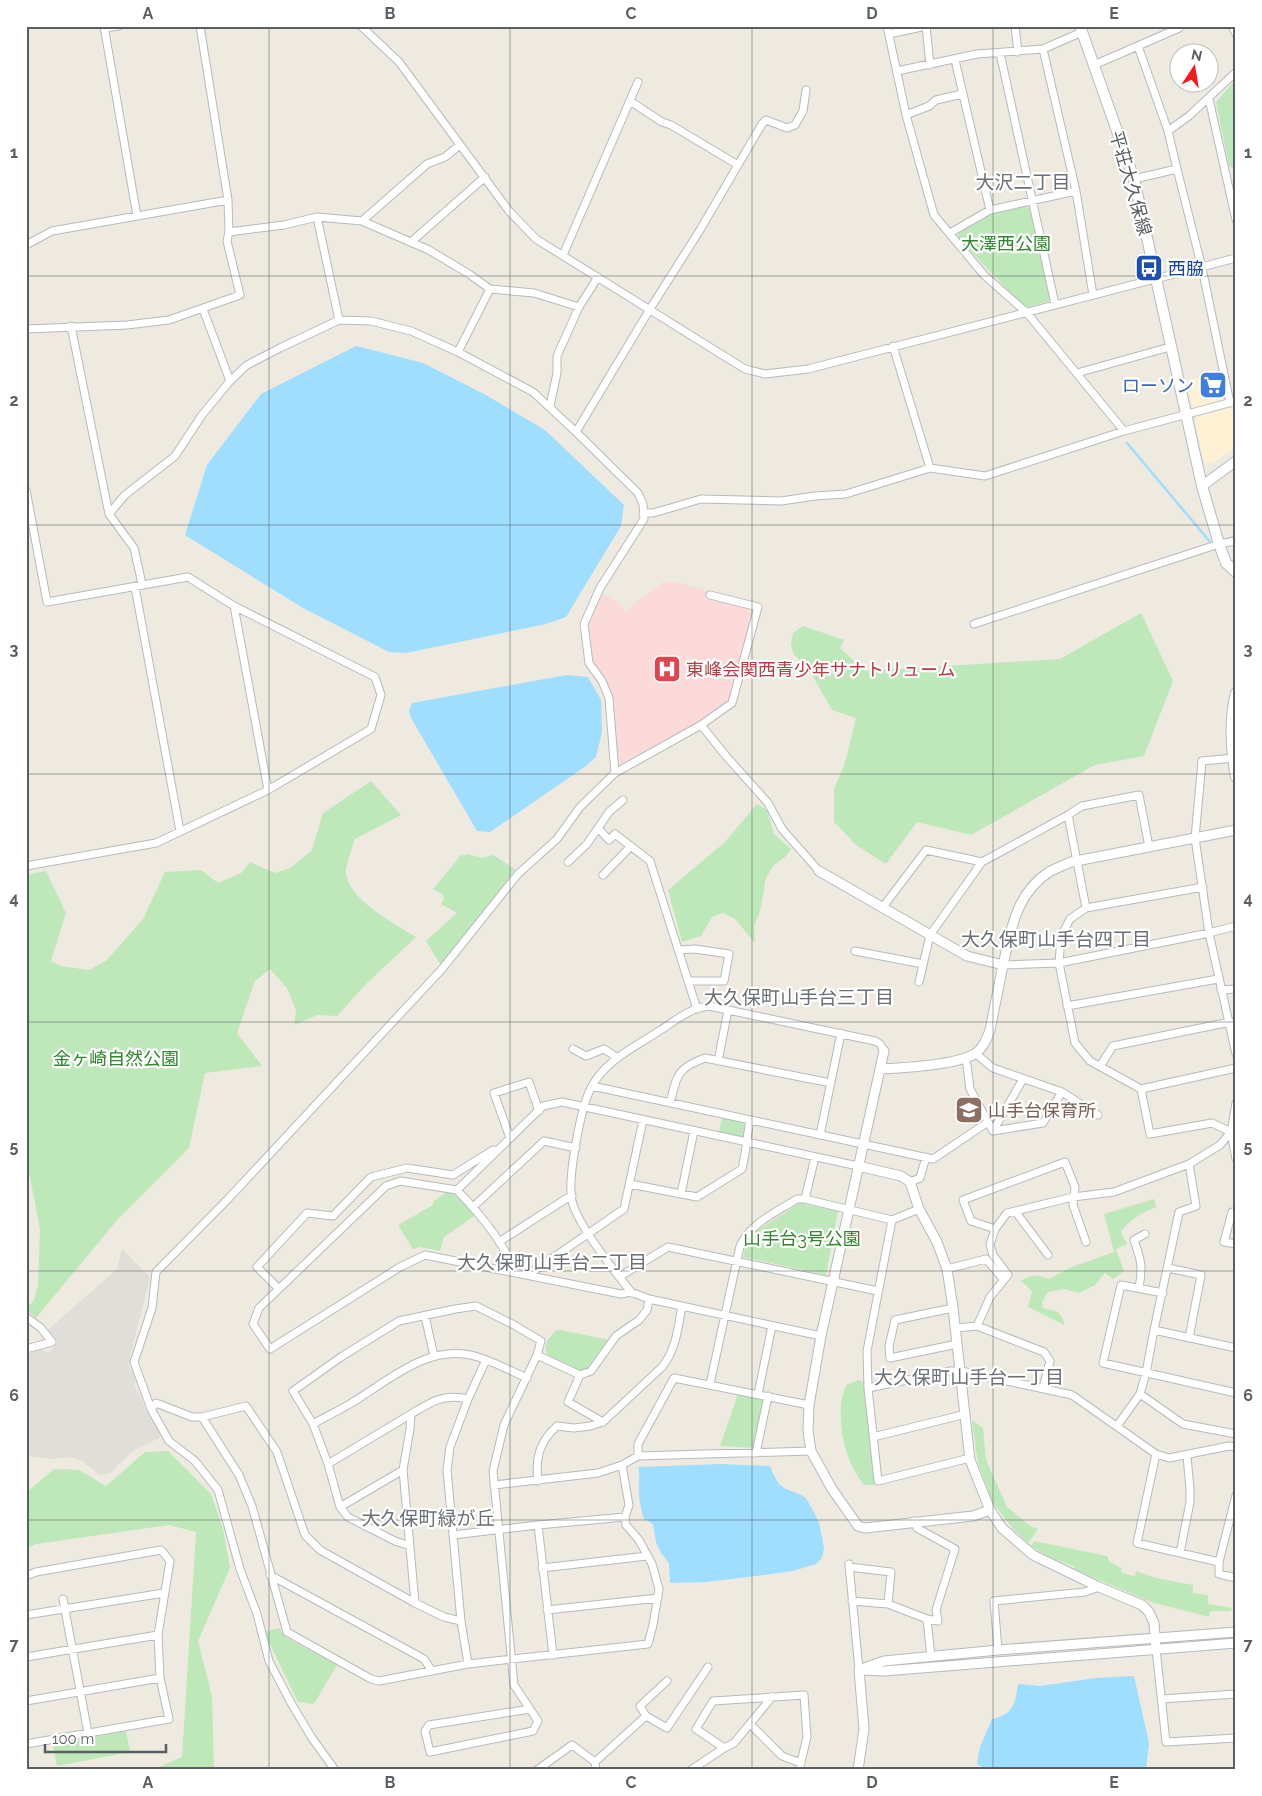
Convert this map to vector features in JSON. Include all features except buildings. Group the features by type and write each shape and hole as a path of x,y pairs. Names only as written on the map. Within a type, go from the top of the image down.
{"main road":[{"name":"平荘大久保線","path":"1081,29 1134,179 1202,486 1226,563 1236,572"},
{"path":"1236,693 1232,718 1236,777"}],"street":[{"path":"120,26 105,27 137,216"},
{"path":"26,329 127,325 170,320 240,295 227,241 229,232 228,200 200,26"},
{"path":"361,26 399,62 509,211 536,239 745,369 765,374 808,369 1236,258"},
{"path":"930,65 926,26 888,30 906,116 934,215 984,274 1026,312 1124,431"},
{"path":"1015,26 1018,52"},
{"path":"1232,26 1236,34"},
{"path":"1094,65 1180,27"},
{"path":"897,71 977,54 1043,49 1081,29"},
{"path":"644,513 653,513 701,499 781,501 846,494 930,468 985,476 1124,431 1233,402 1168,131 1138,46"},
{"path":"1043,49 1076,191 1093,295"},
{"path":"1000,53 1055,304"},
{"path":"955,60 990,210"},
{"path":"1168,131 1189,116 1236,72"},
{"path":"563,256 638,82"},
{"path":"576,432 766,120 787,128 794,125 802,111 806,90"},
{"path":"906,116 928,106 936,100 962,94"},
{"path":"1209,98 1236,220"},
{"path":"630,102 738,165"},
{"path":"362,221 428,164 445,157 460,145"},
{"path":"1134,179 1178,169"},
{"path":"411,242 485,177"},
{"path":"950,233 990,210 1076,191"},
{"path":"26,245 52,231 228,200"},
{"path":"229,232 317,217 362,221 437,255 490,289 534,293 579,308"},
{"path":"317,217 339,320"},
{"path":"550,406 557,373 557,356 579,308 598,277"},
{"path":"458,352 490,289"},
{"path":"203,309 230,381"},
{"path":"109,514 124,495 175,456 202,415 230,381 247,365 339,320 371,321 412,331 458,352 525,387 550,406 638,493 643,504 644,519 600,588 584,624 589,663 602,681 609,698 615,773"},
{"path":"71,326 109,514 134,548 180,831"},
{"path":"892,346 930,468"},
{"path":"1077,373 1170,347"},
{"path":"1202,486 1236,461"},
{"path":"26,490 47,602 188,577 234,606 374,677 381,696 371,729 268,790 156,843 26,866"},
{"path":"974,624 1219,544 1236,541"},
{"path":"335,1770 312,1738 291,1703 270,1661 257,1614 240,1569 218,1490 195,1461 169,1441 150,1409 134,1362 152,1308 156,1272 235,1192 439,973 518,874 557,839 580,807 615,773 701,725 732,703 758,607 710,595"},
{"path":"234,606 268,790"},
{"path":"701,725 768,803 782,829 818,871 966,956 1003,965 1058,963 1236,926"},
{"path":"1234,758 1202,761 1195,838 1209,933 1236,1054"},
{"path":"919,982 930,935 982,862 1082,806 1139,795 1149,847"},
{"path":"568,862 587,844 609,812 623,800"},
{"path":"1068,815 1086,908"},
{"path":"598,828 610,840 615,834 650,861 697,1009"},
{"path":"880,1069 966,1058 975,1053 987,1039 990,1030 1015,914 1035,884 1049,872 1071,862 1236,830"},
{"path":"603,875 630,846"},
{"path":"882,907 926,850 982,862"},
{"path":"1203,887 1086,908 1070,920 1060,937 1058,963 1075,1044 1090,1060 1100,1066 1141,1089 1236,1068"},
{"path":"678,950 694,949 729,954 724,982 688,981"},
{"path":"855,951 922,964"},
{"path":"1067,1006 1218,979"},
{"path":"1221,990 1236,989"},
{"path":"632,1293 619,1277 579,1217 572,1196 571,1186 584,1108 592,1086 610,1064 688,1012 709,1006 841,1033 875,1041 880,1044 884,1050 821,1336 808,1405 808,1431 811,1451 832,1489 858,1526 865,1528 914,1521 973,1516 990,1510"},
{"path":"718,1061 728,1010"},
{"path":"1100,1066 1113,1046 1230,1022"},
{"path":"820,1134 841,1033"},
{"path":"573,1049 586,1056 604,1049 618,1058"},
{"path":"975,1053 993,1068 1062,1092 1098,1115"},
{"path":"670,1103 676,1077 689,1064 705,1058 830,1083"},
{"path":"966,1058 970,1089 993,1131"},
{"path":"993,1131 1023,1079"},
{"path":"510,1138 494,1093 529,1082 539,1111"},
{"path":"592,1086 933,1159 988,1122"},
{"path":"1141,1089 1150,1134 1212,1123 1231,1132"},
{"path":"993,1131 1043,1123 1062,1092"},
{"path":"456,1190 544,1106 562,1102 858,1166 901,1176 910,1182 919,1209 937,1242 947,1269 956,1328 970,1458 983,1496 990,1510 1002,1528 1033,1554 1099,1587 1142,1605 1149,1612 1154,1623 1166,1742 1236,1738"},
{"path":"1236,1103 1231,1132 1236,1159"},
{"path":"528,1275 624,1209 643,1120"},
{"path":"630,1184 697,1198 742,1169 747,1150 746,1142 750,1120"},
{"path":"681,1194 694,1131"},
{"path":"977,1326 990,1297 1008,1275 993,1256 990,1244 995,1229 1007,1214 1073,1197 1114,1192 1189,1164 1220,1145 1231,1132"},
{"path":"473,1207 544,1141 576,1148"},
{"path":"279,1289 257,1267 307,1213 333,1216 371,1177 407,1168 453,1175 493,1150 497,1152"},
{"path":"805,1199 815,1157"},
{"path":"910,1182 920,1178 926,1158"},
{"path":"995,1229 971,1221 963,1200 1065,1162 1075,1187 1073,1205 1086,1242"},
{"path":"1116,1426 1140,1394 1179,1212 1196,1206 1189,1164"},
{"path":"514,1272 511,1262 483,1218 456,1190 400,1180 386,1186 259,1308 253,1324 270,1349 400,1267 425,1255 621,1294 632,1293 649,1299 821,1336"},
{"path":"498,1242 572,1196"},
{"path":"710,1384 737,1261 745,1236 752,1228 797,1199 805,1199 892,1220 919,1209"},
{"path":"1015,1211 1048,1255"},
{"path":"1236,1212 1232,1212 1224,1242 1236,1244"},
{"path":"892,1220 867,1351 868,1388 878,1481 970,1458"},
{"path":"1139,1288 1142,1262 1134,1240 1144,1234"},
{"path":"619,1277 668,1247 878,1291"},
{"path":"947,1269 986,1259 1004,1280"},
{"path":"1168,1268 1201,1275 1189,1338"},
{"path":"1163,1293 1121,1285 1103,1363 1236,1392"},
{"path":"537,1355 580,1375 591,1371 616,1336 639,1320 647,1310 649,1299"},
{"path":"410,1546 395,1541 348,1517 340,1508 328,1464 313,1424 294,1391 341,1357 399,1321 476,1306 541,1341 527,1378 504,1425 495,1458 494,1485 514,1685 530,1709 538,1721 533,1732 430,1752 425,1731 428,1725 530,1709"},
{"path":"538,1481 536,1467 538,1455 557,1426 574,1428 603,1422 668,1359 673,1349 682,1306"},
{"path":"953,1308 895,1320 890,1346 890,1358 957,1344"},
{"path":"425,1316 434,1356"},
{"path":"26,1317 41,1328 52,1342 26,1349"},
{"path":"758,1394 772,1326"},
{"path":"956,1328 977,1326 1044,1352 1050,1361 1043,1388"},
{"path":"1154,1330 1236,1348"},
{"path":"313,1424 353,1402 405,1367 434,1356 470,1355 527,1378"},
{"path":"468,1664 447,1470 450,1447 468,1399 486,1360"},
{"path":"868,1388 951,1371 961,1371 1072,1395 1156,1454 1169,1458 1235,1446"},
{"path":"580,1375 568,1402 603,1422"},
{"path":"638,1456 638,1444 674,1378 808,1405"},
{"path":"1140,1394 1183,1424 1236,1434"},
{"path":"756,1453 768,1396"},
{"path":"328,1464 440,1398 458,1397 468,1399"},
{"path":"150,1409 156,1403 192,1416 202,1417 246,1406 277,1452 305,1535 320,1550 415,1604 444,1618 462,1621"},
{"path":"410,1414 410,1429 403,1470 415,1604"},
{"path":"873,1437 966,1414"},
{"path":"202,1417 239,1475 252,1506 287,1632 371,1679 379,1681 468,1664 648,1644 659,1589 652,1564 639,1540 626,1525 624,1517 629,1505 622,1464"},
{"path":"494,1485 598,1474 638,1456 811,1451"},
{"path":"1156,1454 1138,1544 1219,1562"},
{"path":"1180,1553 1190,1502 1187,1456"},
{"path":"340,1508 403,1470"},
{"path":"1236,1495 1219,1562 1219,1574 1236,1578"},
{"path":"453,1535 538,1524 624,1517"},
{"path":"852,1601 888,1604 927,1619 938,1621 936,1610 955,1549 917,1528 914,1521"},
{"path":"538,1524 553,1655"},
{"path":"26,1576 36,1572 161,1550 170,1560 158,1635 160,1678 169,1720 26,1744"},
{"path":"542,1568 647,1556"},
{"path":"858,1770 864,1730 849,1565 891,1572 888,1604"},
{"path":"270,1574 424,1659 432,1671"},
{"path":"998,1650 994,1601 1086,1592 1099,1587"},
{"path":"26,1615 164,1593"},
{"path":"547,1610 658,1598"},
{"path":"63,1599 88,1733"},
{"path":"927,1619 931,1657"},
{"path":"859,1670 884,1661 998,1650 1236,1632"},
{"path":"26,1657 158,1635"},
{"path":"859,1670 884,1671 1236,1643"},
{"path":"666,1681 640,1706 646,1716 667,1728 708,1667"},
{"path":"26,1701 160,1678"},
{"path":"1162,1699 1236,1694"},
{"path":"724,1748 696,1729 713,1701 804,1695 807,1737 800,1766 782,1756 750,1724"},
{"path":"691,1770 734,1743 772,1696"},
{"path":"537,1770 572,1745 596,1766 646,1716"}],"shaded area":[{"path":"1220,372 1225,398 1196,409 1193,407 1187,381"},
{"path":"1236,406 1236,446 1212,464 1204,462 1195,422 1198,417"},
{"name":"東峰会関西青少年サナトリューム","path":"663,582 677,582 708,591 705,599 750,608 752,612 729,701 674,739 622,768 617,759 611,693 602,676 591,663 589,633 586,626 601,595 605,595 618,602 625,611"},
{"path":"122,1249 150,1277 128,1365 136,1378 134,1388 137,1389 145,1408 161,1433 159,1438 133,1451 109,1474 99,1475 83,1461 69,1457 53,1459 26,1456 26,1354 41,1349 49,1353 58,1341 48,1330 117,1269"}],"green space":[{"path":"1236,79 1236,171 1229,166 1216,102"},
{"name":"大澤西公園","path":"1025,206 1031,209 1050,296 1049,301 1028,307 1021,304 958,238 959,232 994,213"},
{"path":"1141,613 1173,681 1144,756 1095,765 971,835 917,822 886,864 856,845 834,822 834,789 845,763 856,718 832,710 812,675 793,653 791,644 793,633 803,626 844,640 840,648 865,671 1060,659"},
{"name":"金ヶ崎自然公園","path":"371,781 401,815 355,839 346,869 347,879 353,890 372,909 416,937 364,986 337,1016 317,1015 294,1025 296,1010 287,988 270,969 255,981 237,1033 262,1066 205,1073 189,1148 118,1219 36,1318 26,1309 34,1300 38,1285 40,1229 26,1157 26,875 46,871 66,913 51,961 61,966 89,970 106,961 143,919 165,872 201,870 218,883 241,873 250,862 275,873 290,868 312,850 323,813"},
{"path":"757,804 767,810 774,834 791,849 785,857 774,865 766,878 760,911 754,926 755,943 735,919 723,913 712,917 701,936 682,942 668,890 724,843"},
{"path":"467,854 482,858 493,855 515,869 443,964 440,964 426,941 457,913 441,904 444,899 442,894 433,889 460,856"},
{"path":"722,1117 743,1122 746,1127 743,1138 719,1132"},
{"path":"446,1192 456,1195 476,1215 444,1237 440,1251 420,1247 413,1249 398,1225 433,1205 433,1202"},
{"path":"1154,1199 1156,1207 1128,1223 1121,1232 1127,1244 1116,1249 1124,1271 1113,1279 1105,1273 1095,1285 1079,1293 1063,1289 1048,1292 1042,1302 1043,1308 1058,1312 1064,1321 1064,1325 1028,1307 1032,1291 1021,1281 1035,1276 1049,1279 1069,1268 1114,1252 1104,1214"},
{"name":"山手台3号公園","path":"800,1203 838,1211 826,1275 743,1257 745,1245 752,1234"},
{"path":"557,1330 609,1340 588,1368 580,1371 548,1355 546,1345 549,1338"},
{"path":"859,1380 865,1383 872,1443 874,1485 864,1485 853,1467 845,1447 841,1425 841,1404 846,1385"},
{"path":"738,1394 764,1399 753,1448 720,1446"},
{"path":"972,1421 983,1428 986,1460 1007,1507 1030,1526 1038,1529 1028,1543 1013,1529 993,1503 978,1463"},
{"path":"168,1451 211,1494 223,1529 230,1568 198,1641 212,1696 214,1770 152,1770 182,1757 196,1532 169,1525 36,1544 26,1549 26,1493 54,1469 79,1470 106,1486 145,1452"},
{"path":"1034,1541 1107,1556 1109,1561 1121,1568 1122,1573 1135,1576 1136,1571 1156,1578 1193,1585 1193,1593 1208,1595 1208,1604 1232,1608 1231,1611 1210,1611 1209,1617 1151,1602 1049,1557 1031,1546"},
{"path":"279,1628 287,1638 337,1665 314,1704 298,1702 264,1632"},
{"path":"126,1731 130,1752 57,1766 53,1745"}],"water":[{"path":"356,346 423,363 484,394 545,430 624,505 621,526 566,617 546,624 406,653 389,652 303,608 185,535 207,465 261,394"},
{"path":"567,675 588,677 601,700 602,732 596,757 586,766 490,832 477,831 411,718 409,711 412,703"},
{"path":"721,1464 770,1466 777,1481 784,1488 806,1498 819,1522 824,1548 822,1558 816,1564 793,1571 706,1582 670,1583 669,1563 661,1553 656,1542 653,1524 644,1519 642,1512 639,1498 638,1467"},
{"path":"1134,1676 1149,1743 1146,1770 988,1770 977,1764 980,1747 992,1719 1005,1714 1012,1707 1018,1684 1040,1686 1095,1678"}],"waterway":[{"path":"1127,443 1211,543"},
{"path":"1225,540 1236,536"}],"place":[{"name":"西脇","path":"1149,268"},
{"name":"ローソン","path":"1213,385"},
{"name":"東峰会関西青少年サナトリューム","path":"667,669"},
{"name":"山手台保育所","path":"969,1110"}],"district":[{"name":"大沢二丁目","path":"1023,182"},
{"name":"大久保町山手台四丁目","path":"1056,939"},
{"name":"大久保町山手台三丁目","path":"799,997"},
{"name":"大久保町山手台二丁目","path":"552,1262"},
{"name":"大久保町山手台一丁目","path":"969,1377"},
{"name":"大久保町緑が丘","path":"428,1518"}]}
